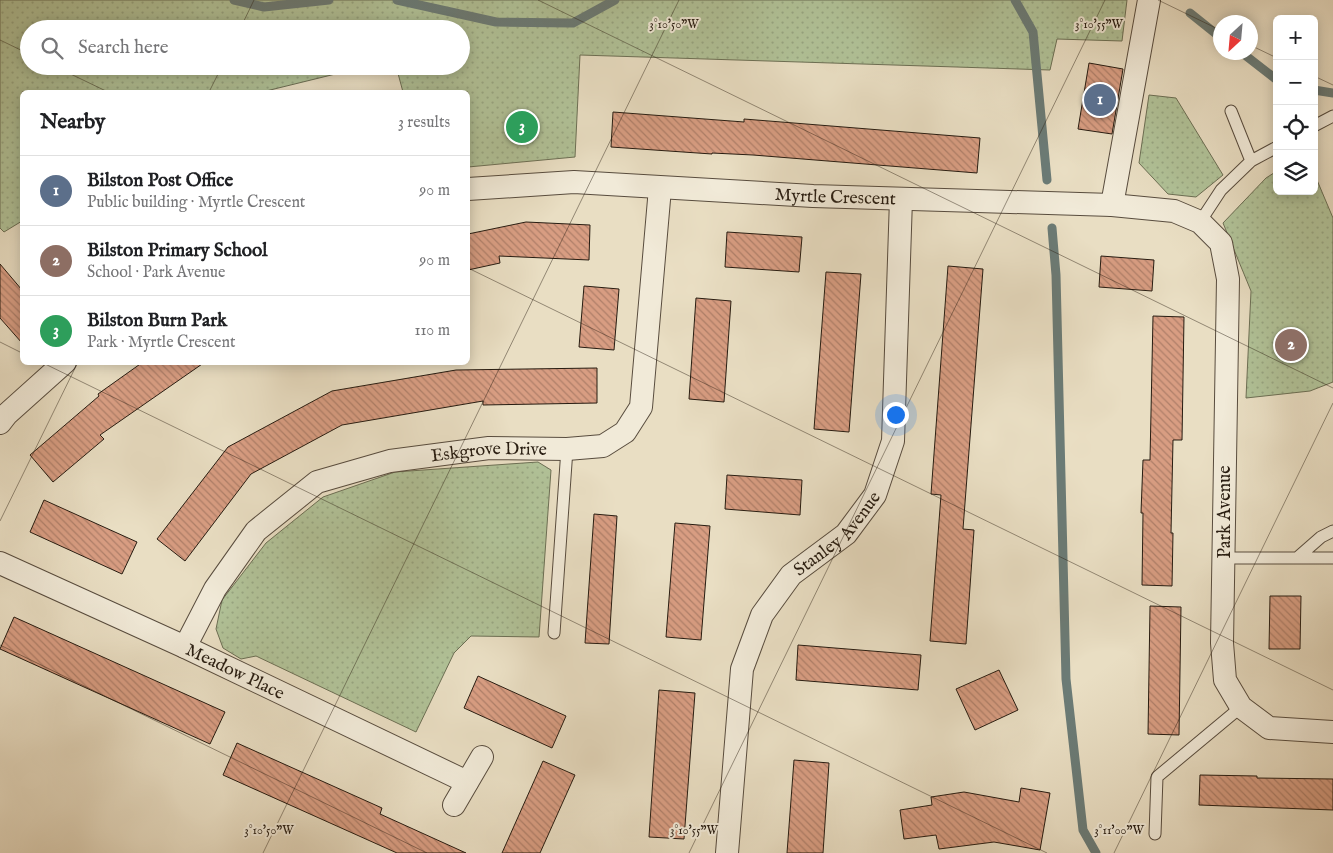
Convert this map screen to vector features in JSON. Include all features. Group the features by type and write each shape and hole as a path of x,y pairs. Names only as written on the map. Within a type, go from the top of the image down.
{"street":[{"path":"1112,205 1149,0"},
{"name":"Myrtle Crescent","path":"470,189 574,182 813,196 1112,205 1174,211 1200,222"},
{"name":"Eskgrove Drive","path":"185,647 215,589 256,531 317,482 390,461 453,452 489,448 567,449 603,446 625,432 641,407 660,188"},
{"name":"Stanley Avenue","path":"728,853 742,669 762,615 791,575 846,534 875,495 893,441 901,199"},
{"name":"Park Avenue","path":"1200,222 1221,243 1228,279 1222,643 1225,680 1241,707 1269,728 1333,732"},
{"path":"0,423 7,414 62,365"},
{"name":"Meadow Place","path":"0,563 185,647 467,782"},
{"path":"454,805 482,756"}],"lane":[{"path":"1231,111 1251,161"},
{"path":"1318,124 1333,116"},
{"path":"1200,222 1221,190 1251,161 1273,149"},
{"path":"554,632 567,449"},
{"path":"1297,558 1321,536 1333,531"},
{"path":"1224,558 1333,558"},
{"path":"1155,834 1157,777 1241,707"}],"green space":[{"path":"0,0 1127,0 1122,41 1057,39 1050,70 580,55 575,157 470,167 470,90 402,90 398,75 470,75 470,20 20,20 20,75 331,75 270,90 20,90 20,222 4,232 0,228"},
{"path":"1149,95 1176,98 1223,175 1196,197 1168,194 1139,163"},
{"path":"1273,174 1273,195 1318,195 1318,182 1333,218 1333,382 1310,391 1246,398 1251,291 1223,223 1266,178"},
{"path":"538,462 551,470 539,637 471,636 454,653 416,732 256,656 241,659 223,648 216,629 222,600 266,543 323,497 395,472"}],"building":[{"path":"1089,63 1123,69 1112,134 1078,129"},
{"path":"613,112 744,122 744,119 980,138 977,173 753,155 611,147"},
{"path":"526,222 590,225 589,260 499,256 500,263 470,270 470,234"},
{"path":"727,232 802,237 799,272 725,267"},
{"path":"1101,256 1154,260 1152,291 1099,287"},
{"path":"0,264 20,288 20,341 0,318"},
{"path":"948,266 983,269 963,529 974,530 966,644 930,641 941,495 931,494"},
{"path":"826,272 861,274 849,432 814,429"},
{"path":"584,286 619,289 614,350 579,347"},
{"path":"696,298 731,301 724,402 689,399"},
{"path":"1153,316 1184,317 1182,440 1173,440 1172,586 1142,585 1143,513 1141,513 1143,460 1150,460"},
{"path":"139,365 201,365 100,435 104,439 53,482 30,455 99,396 98,394"},
{"path":"597,368 597,403 483,405 483,401 342,425 251,474 185,561 157,539 228,447 332,391 456,370"},
{"path":"727,475 802,480 800,515 725,509"},
{"path":"44,500 137,542 122,574 30,532"},
{"path":"594,514 617,516 609,644 585,643"},
{"path":"675,523 710,526 701,640 666,637"},
{"path":"1270,596 1301,596 1300,649 1269,649"},
{"path":"1150,606 1181,607 1179,735 1148,734"},
{"path":"14,617 225,712 210,744 0,649"},
{"path":"798,645 921,655 918,690 796,680"},
{"path":"999,670 1018,710 975,730 956,689"},
{"path":"478,676 566,716 552,748 464,708"},
{"path":"659,690 695,693 684,839 649,837"},
{"path":"237,743 382,808 380,814 466,853 397,853 223,775"},
{"path":"794,760 829,763 823,853 787,853"},
{"path":"543,761 575,775 540,853 502,853"},
{"path":"1200,775 1333,779 1333,810 1199,805"},
{"path":"1021,788 1050,793 1040,850 994,842 939,849 936,835 904,839 900,810 932,805 931,797 964,792 1019,802"}],"waterway":[{"path":"234,0 264,7 329,0"},
{"path":"397,0 496,22 573,23 615,0"},
{"path":"1015,0 1033,32 1047,180"},
{"path":"1190,13 1213,31"},
{"path":"1251,60 1273,77"},
{"path":"1318,91 1333,93"},
{"path":"1052,228 1056,275 1066,679 1083,830 1096,853"}],"place":[{"name":"Bilston Post Office","path":"1100,100"},
{"name":"Bilston Burn Park","path":"522,127"},
{"name":"Bilston Primary School","path":"1291,345"}]}
